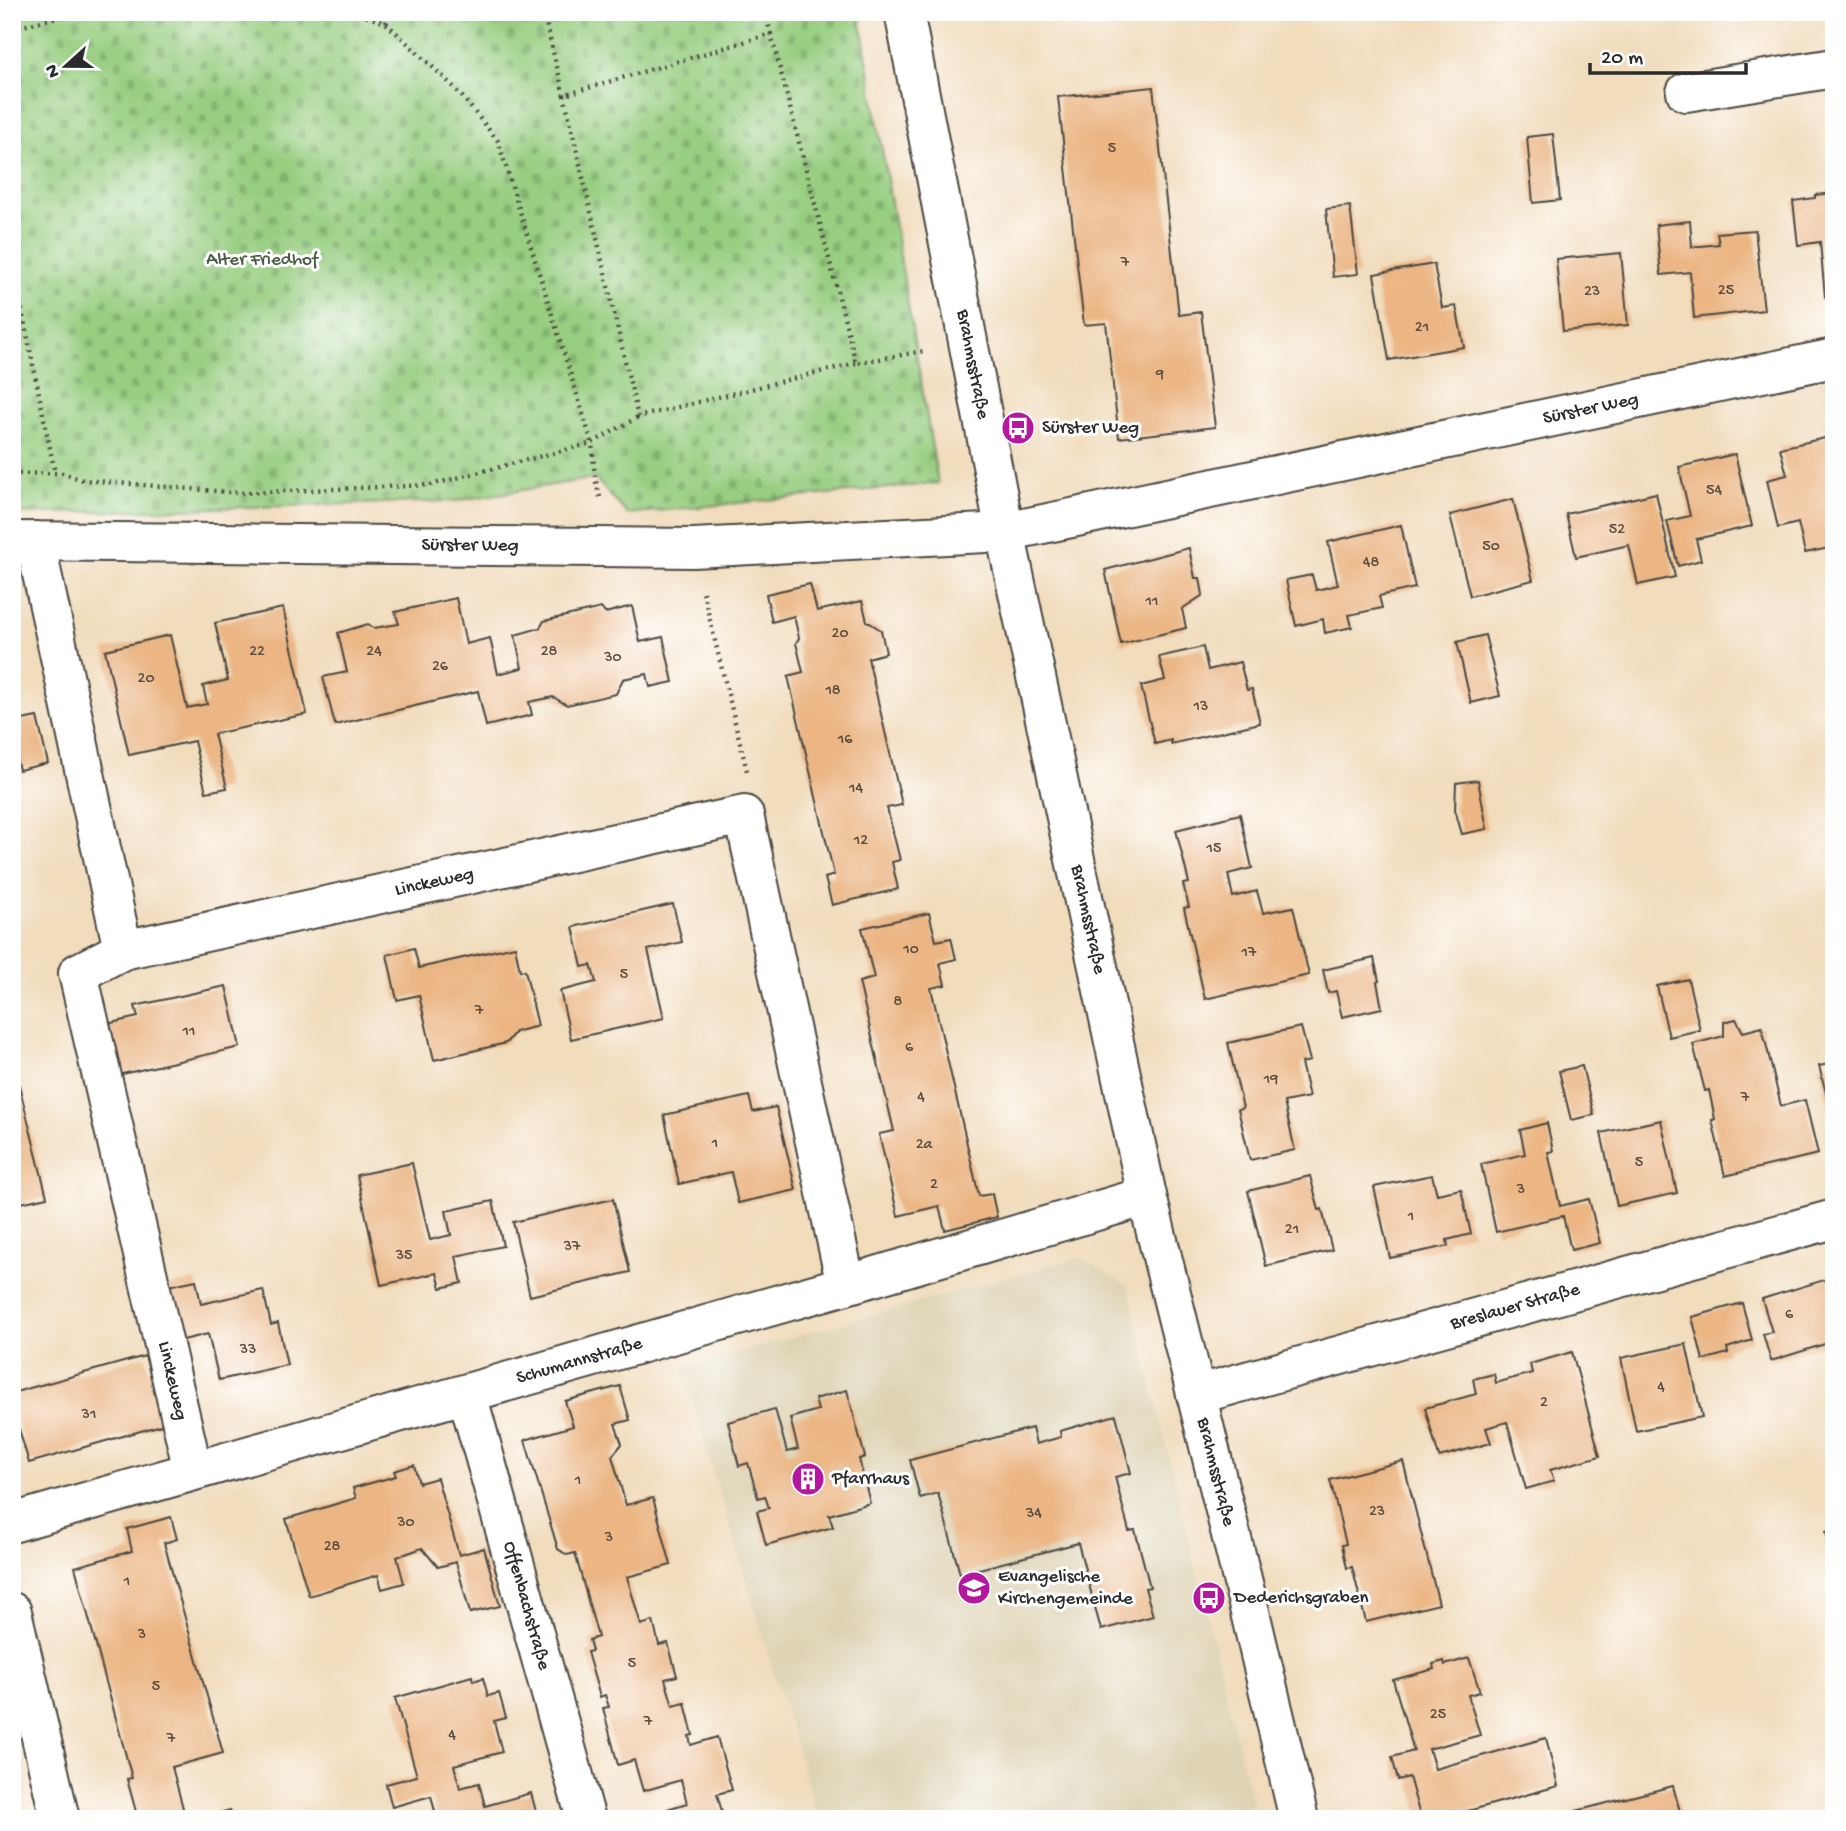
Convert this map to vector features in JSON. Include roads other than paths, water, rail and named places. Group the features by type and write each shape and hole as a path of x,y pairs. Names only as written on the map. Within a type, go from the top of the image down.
{"street":[{"name":"Brahmsstraße","path":"904,12 1005,532 1147,1196 1299,1819"},
{"path":"1686,93 1834,68"},
{"name":"Sürster Weg","path":"24,541 693,548 1005,532 1834,358"},
{"path":"24,541 123,950"},
{"name":"Linckeweg","path":"193,1471 78,973 123,950 744,815 846,1285"},
{"name":"Schumannstraße","path":"12,1523 846,1285 1147,1196"},
{"name":"Breslauer Straße","path":"1196,1395 1834,1219"},
{"name":"Offenbachstraße","path":"467,1394 586,1819"},
{"path":"12,1612 60,1819"}],"place":[{"name":"Sürster Weg","path":"1018,428"},
{"name":"Pfarrhaus","path":"808,1479"},
{"name":"Evangelische Kirchengemeinde","path":"974,1588"},
{"name":"Dederichsgraben","path":"1209,1598"}],"park label":[{"name":"Alter Friedhof","path":"262,260"}]}
